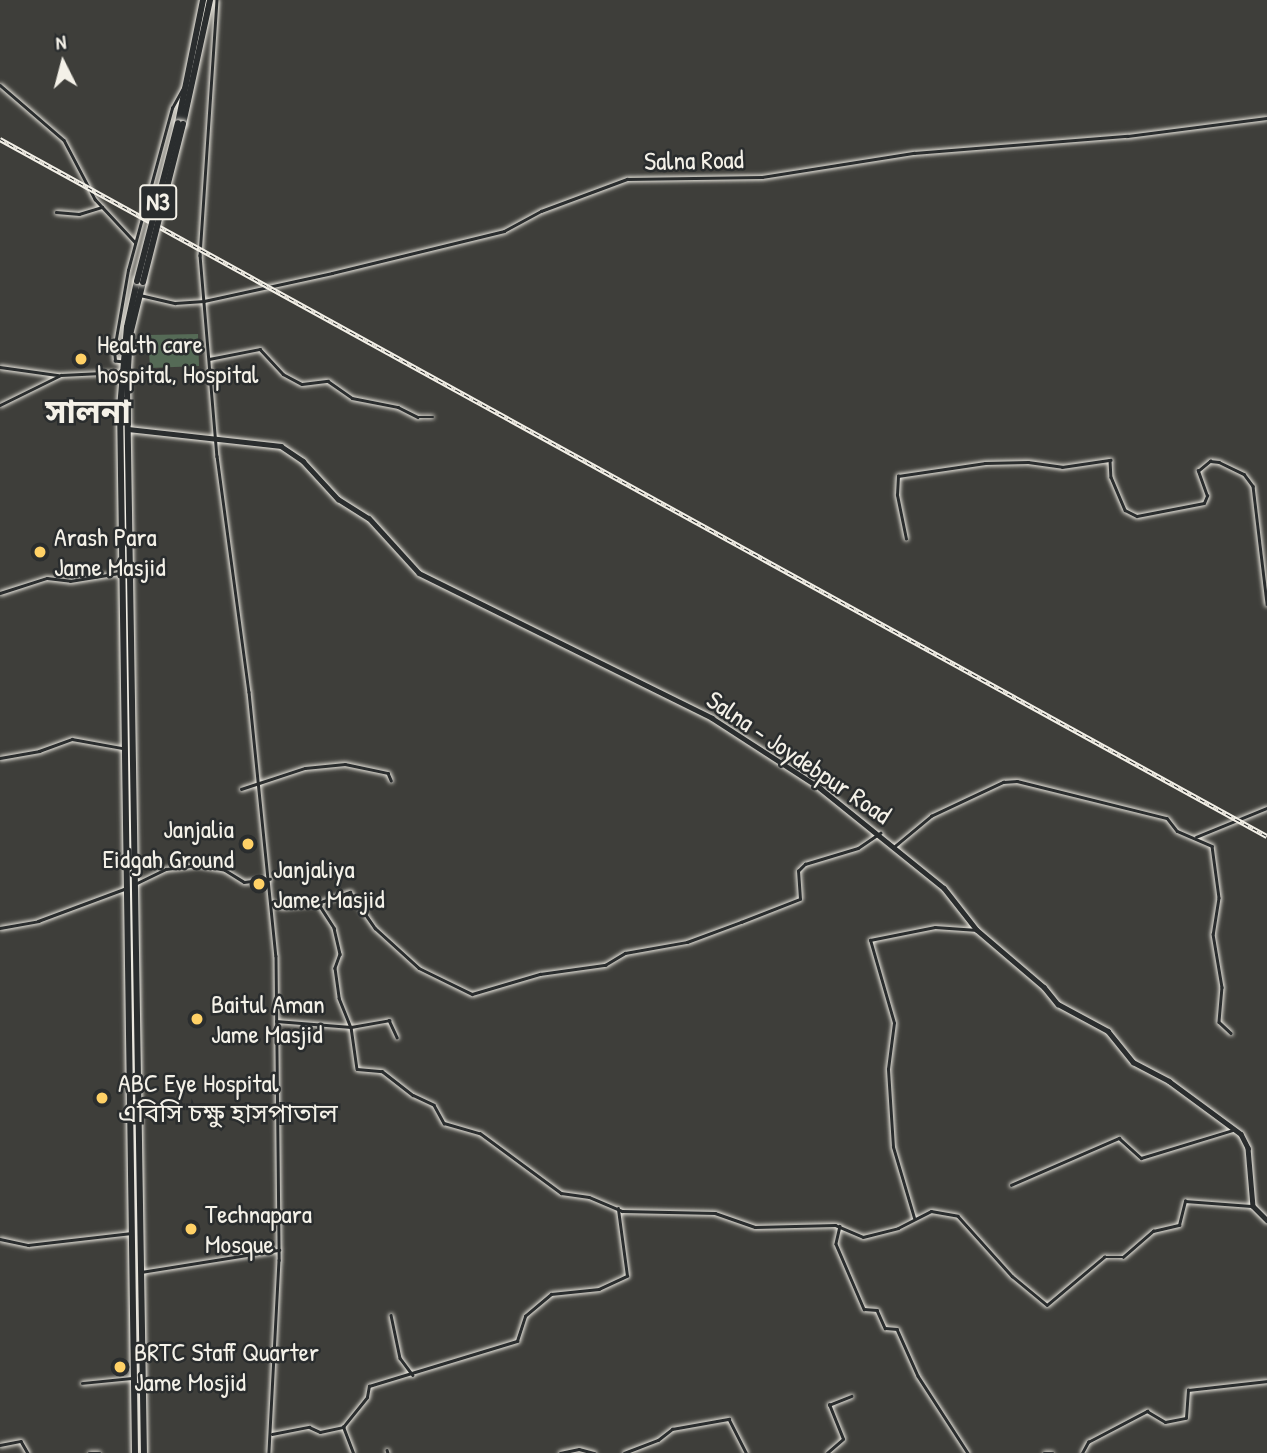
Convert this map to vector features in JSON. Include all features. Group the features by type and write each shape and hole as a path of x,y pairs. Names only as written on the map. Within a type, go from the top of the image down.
{"highway":[{"name":"N3","path":"181,123 203,0"},
{"name":"N3","path":"135,1453 122,372 140,281 210,0"},
{"name":"N3","path":"140,281 130,335 128,429 144,1453"}],"main road":[{"name":"Salna - Joydebpur Road","path":"128,429 217,442 266,443 290,451 338,499 369,518 419,573 712,718 880,833 944,888 977,930 1067,1011 1108,1031 1133,1062 1169,1081 1246,1140 1253,1206"},
{"path":"1253,1206 1267,1220"}],"street":[{"path":"217,0 200,255 217,442 272,902 279,1250 269,1453"},
{"path":"123,362 114,358 116,328 135,242 172,108 189,83"},
{"path":"0,85 64,140 102,207 135,242"},
{"name":"Salna Road","path":"139,294 175,303 204,300 504,231 541,211 627,179 762,177 914,153 1127,136 1267,118"},
{"path":"56,212 79,214 102,207"},
{"path":"209,359 260,349 283,374 303,384 328,381 352,398 397,407 418,417 433,416"},
{"path":"0,367 61,375 122,372"},
{"path":"0,405 61,375"},
{"path":"906,539 897,495 898,476 985,463 1062,467 1110,460 1125,510 1137,516 1205,503 1207,496 1198,471 1210,461 1219,462 1244,474 1253,486 1267,604"},
{"path":"0,593 47,578 70,581 123,573"},
{"path":"0,758 39,751 72,739 125,748"},
{"path":"241,789 260,785 305,768 345,764 388,773 391,779"},
{"path":"895,846 931,816 1003,782 1017,781 1164,817 1177,831 1212,846 1215,855 1219,898 1213,934 1222,987 1219,1022 1231,1033"},
{"path":"1196,837 1267,808"},
{"path":"272,902 282,907 318,903 350,892 374,928 419,968 472,994 540,974 605,965 625,953 687,942 800,899 798,871 805,864 858,848 880,833"},
{"path":"135,884 166,869 198,865 225,870 244,882 270,879"},
{"path":"0,928 38,921 127,888"},
{"path":"318,903 334,928 340,954 335,968 339,998 351,1027 357,1069 382,1071 412,1096 435,1105 444,1123 480,1133 561,1193 589,1197 618,1209 715,1213 755,1227 797,1223 841,1226 873,1236 931,1211 962,1217 1012,1276 1047,1305 1104,1257 1123,1257 1153,1231 1179,1225 1185,1201 1253,1206"},
{"path":"915,1218 893,1147 888,1069 894,1023 870,940 935,927 977,930"},
{"path":"276,1021 351,1027 388,1020 397,1037"},
{"path":"1011,1185 1119,1138 1141,1158 1233,1130"},
{"path":"272,1434 309,1427 320,1432 342,1427 367,1397 369,1386 413,1375 490,1346 517,1341 525,1316 551,1294 599,1289 627,1276 618,1209"},
{"path":"841,1226 836,1244 864,1309 877,1310 885,1328 897,1329 918,1376 968,1453"},
{"path":"0,1239 28,1245 132,1233"},
{"path":"141,1272 279,1250"},
{"path":"391,1315 400,1358 413,1375"},
{"path":"82,1383 134,1378"},
{"path":"1082,1453 1088,1442 1147,1411 1162,1421 1186,1418 1188,1390 1267,1381"},
{"path":"827,1453 843,1439 829,1405 851,1396"},
{"path":"624,1453 672,1429 729,1419 746,1453"},
{"path":"342,1427 353,1453"},
{"path":"0,1445 18,1441 28,1453"},
{"path":"561,1453 579,1449 594,1453"},
{"path":"89,1453 100,1453"},
{"path":"1045,1453 1053,1453"}],"green space":[{"path":"198,334 199,366 150,368 148,335"}],"railway":[{"path":"0,139 1267,836"}],"place":[{"name":"Health care hospital, Hospital","path":"81,359"},
{"name":"Arash Para Jame Masjid","path":"40,552"},
{"name":"Janjalia Eidgah Ground","path":"248,844"},
{"name":"Janjaliya Jame Masjid","path":"259,884"},
{"name":"Baitul Aman Jame Masjid","path":"197,1019"},
{"name":"ABC Eye Hospital এবিসি চক্ষু হাসপাতাল","path":"102,1098"},
{"name":"Technapara Mosque","path":"191,1229"},
{"name":"BRTC Staff Quarter Jame Mosjid","path":"120,1367"}],"district":[{"name":"সালনা","path":"88,412"}]}
